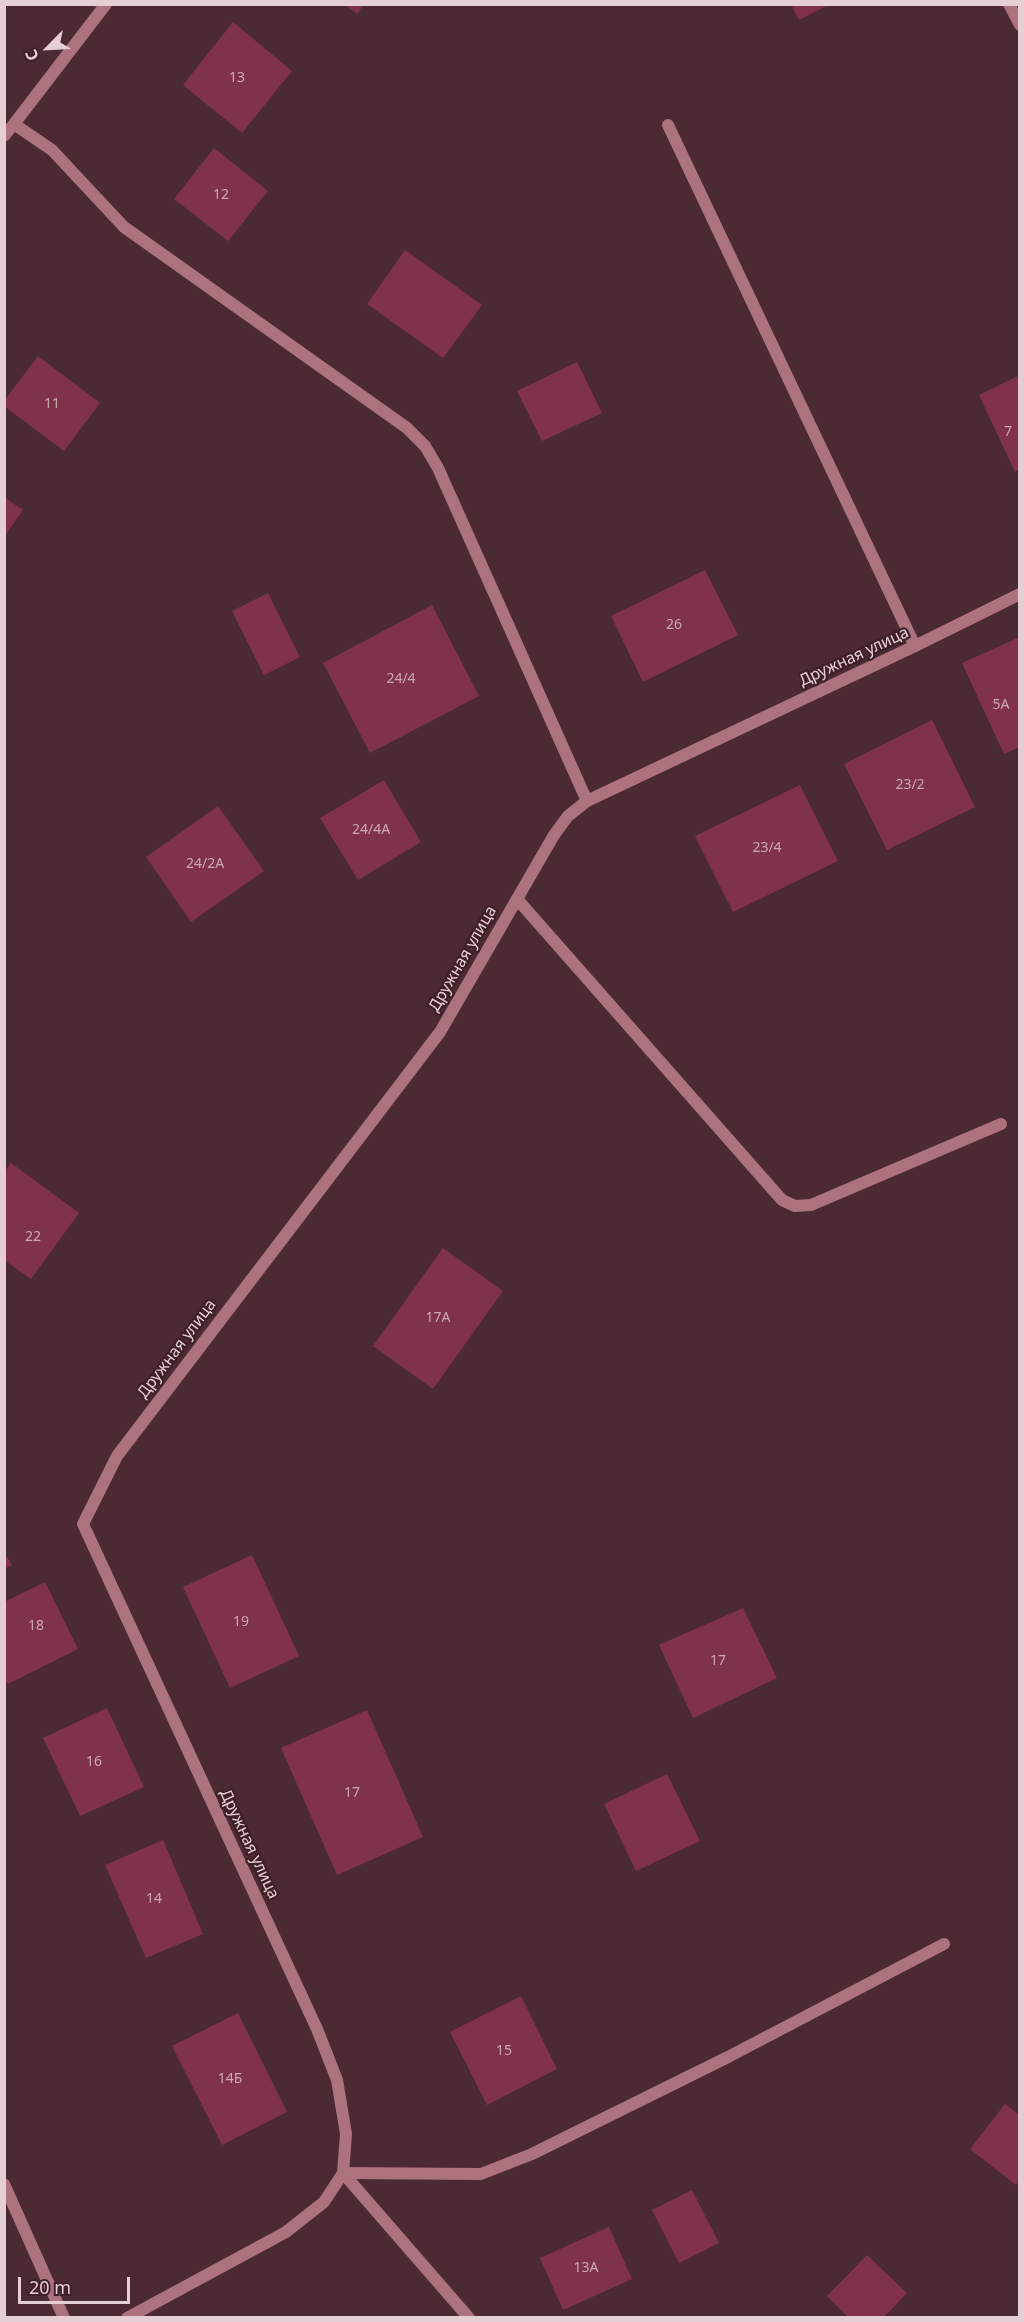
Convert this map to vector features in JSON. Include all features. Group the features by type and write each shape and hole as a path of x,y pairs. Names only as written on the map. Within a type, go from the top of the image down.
{"street":[{"path":"4,136 9,122 106,4"},
{"path":"1009,4 1020,25"},
{"path":"9,122 52,150 124,227 408,428 425,446 438,468 587,801"},
{"path":"668,125 915,646"},
{"name":"Дружная улица","path":"127,2318 286,2232 324,2202 343,2173 346,2134 337,2080 317,2028 83,1524 117,1456 440,1032 554,835 568,816 587,801 1020,594"},
{"path":"517,899 782,1200 795,1206 810,1205 1001,1124"},
{"path":"343,2173 481,2174 532,2154 728,2058 944,1944"},
{"path":"343,2173 469,2318"},
{"path":"4,2184 64,2318"}],"building":[{"path":"344,4 364,4 357,14"},
{"path":"791,4 830,4 799,20"},
{"path":"233,22 292,71 242,133 183,85"},
{"path":"214,148 268,191 228,241 174,199"},
{"path":"405,250 482,305 443,358 367,304"},
{"path":"38,356 100,403 64,451 4,406 4,401"},
{"path":"577,362 602,413 542,441 517,391"},
{"path":"1020,375 1020,469 1015,472 979,395"},
{"path":"4,497 23,510 4,537"},
{"path":"705,570 738,635 643,682 611,616"},
{"path":"268,593 300,657 264,675 232,611"},
{"path":"432,605 479,696 370,753 323,663"},
{"path":"1020,637 1020,747 1004,754 962,663"},
{"path":"932,720 975,807 887,850 844,764"},
{"path":"384,780 421,842 358,880 320,818"},
{"path":"800,785 838,861 733,912 695,836"},
{"path":"218,806 264,871 191,922 146,857"},
{"path":"11,1163 79,1213 31,1279 4,1260 4,1172"},
{"path":"443,1248 503,1291 433,1389 373,1346"},
{"path":"4,1552 12,1565 4,1569"},
{"path":"252,1555 299,1656 230,1688 183,1587"},
{"path":"45,1582 78,1649 8,1684 4,1678 4,1602"},
{"path":"743,1608 777,1678 693,1718 659,1645"},
{"path":"107,1708 144,1787 80,1816 43,1738"},
{"path":"367,1710 423,1837 337,1875 281,1748"},
{"path":"667,1774 700,1841 636,1871 604,1804"},
{"path":"163,1840 203,1934 146,1958 105,1865"},
{"path":"521,1996 557,2069 487,2105 450,2032"},
{"path":"238,2013 287,2112 222,2145 172,2046"},
{"path":"1005,2104 1020,2115 1020,2180 1016,2185 970,2149"},
{"path":"692,2190 719,2243 679,2263 652,2210"},
{"path":"609,2227 632,2279 563,2310 540,2258"},
{"path":"867,2255 907,2293 883,2318 849,2318 827,2296"}]}
